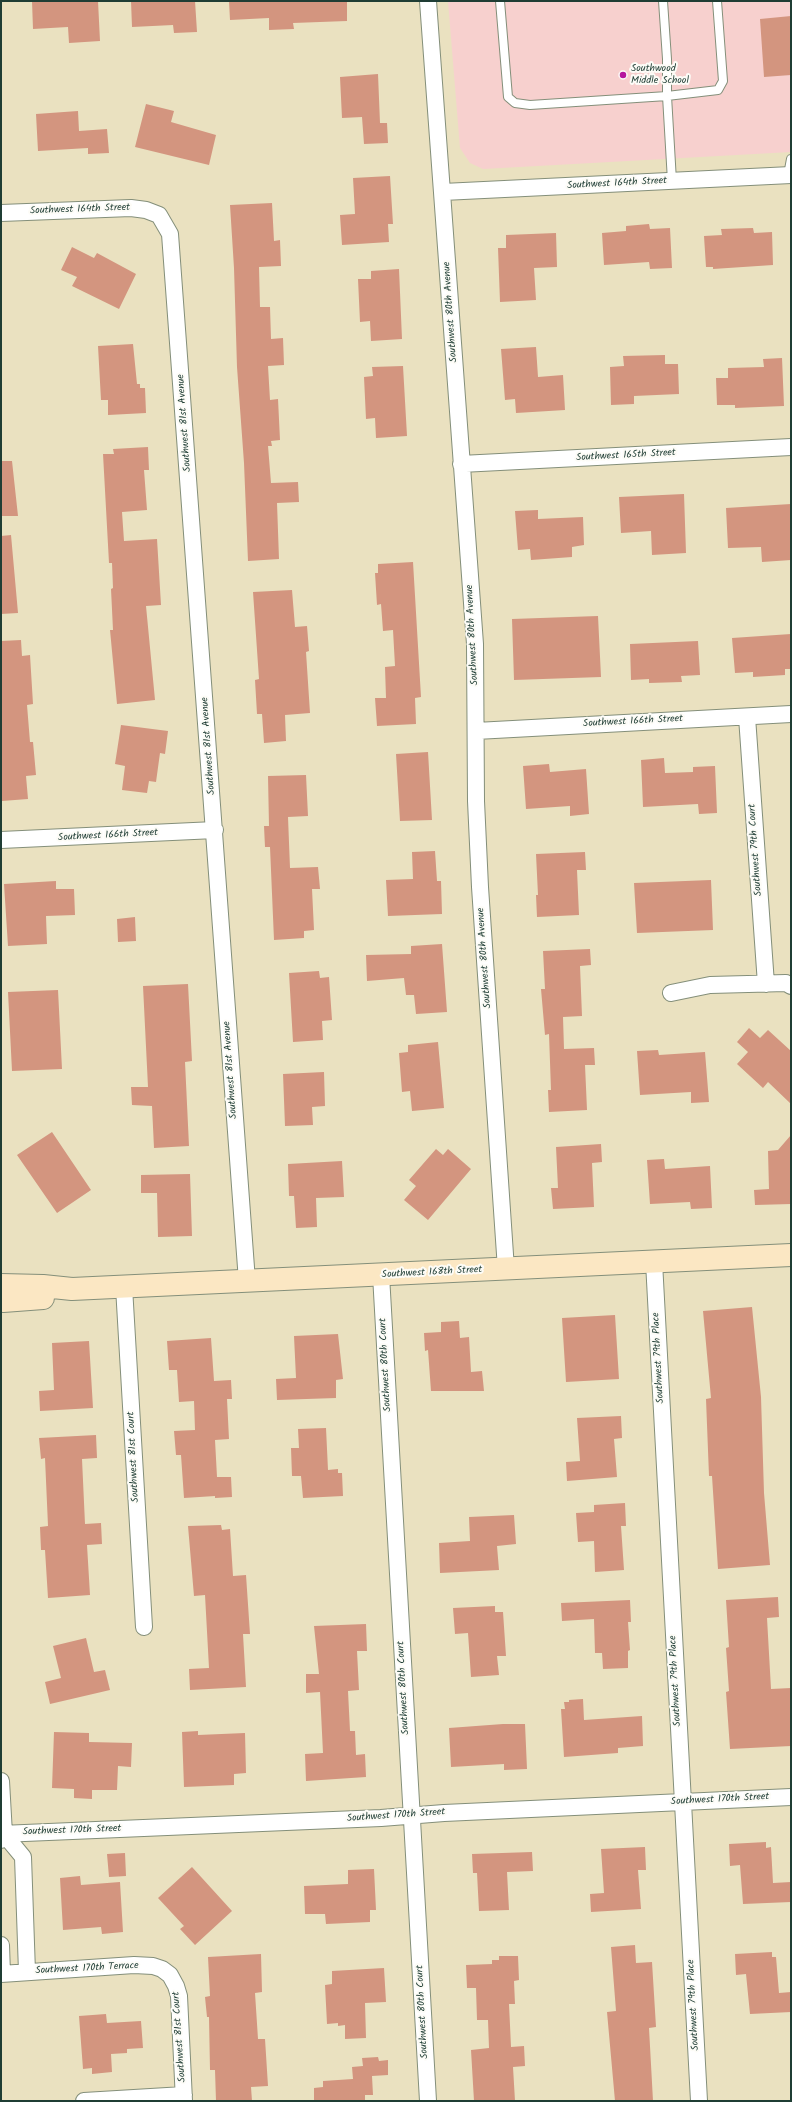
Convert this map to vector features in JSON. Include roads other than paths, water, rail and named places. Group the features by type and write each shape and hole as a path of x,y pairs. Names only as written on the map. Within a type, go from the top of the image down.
{"street":[{"name":"Southwest 80th Avenue","path":"428,1 475,644 476,801 480,887 506,1269"},
{"name":"Southwest 164th Street","path":"443,192 790,175"},
{"name":"Southwest 164th Street","path":"1,213 131,208 146,210 159,216"},
{"name":"Southwest 81st Avenue","path":"159,216 170,234 247,1281"},
{"name":"Southwest 165th Street","path":"461,464 791,447"},
{"name":"Southwest 166th Street","path":"476,731 791,714"},
{"name":"Southwest 79th Court","path":"747,717 766,984"},
{"name":"Southwest 166th Street","path":"1,840 215,830"},
{"path":"671,993 710,985 786,984 791,986"},
{"name":"Southwest 168th Street","path":"2,1295 43,1286 72,1289 124,1287 791,1255"},
{"name":"Southwest 79th Place","path":"654,1262 699,2101"},
{"name":"Southwest 80th Court","path":"381,1275 428,2101"},
{"name":"Southwest 81st Court","path":"124,1287 144,1627"},
{"path":"1,1781 2,1836 23,1857 27,1972"},
{"name":"Southwest 170th Street","path":"2,1836 791,1797"},
{"path":"1,1945 2,1974"},
{"name":"Southwest 170th Terrace","path":"2,1974 134,1965 158,1967 170,1975"},
{"name":"Southwest 81st Court","path":"170,1975 179,1996 184,2098"},
{"path":"84,2101 184,2098"}],"lane":[{"path":"500,1 508,97 515,103 530,105 667,96 718,90 723,81 717,1"},
{"path":"663,1 672,181"},
{"path":"790,175 791,159"}],"place":[{"name":"Southwood Middle School","path":"623,75"}]}
